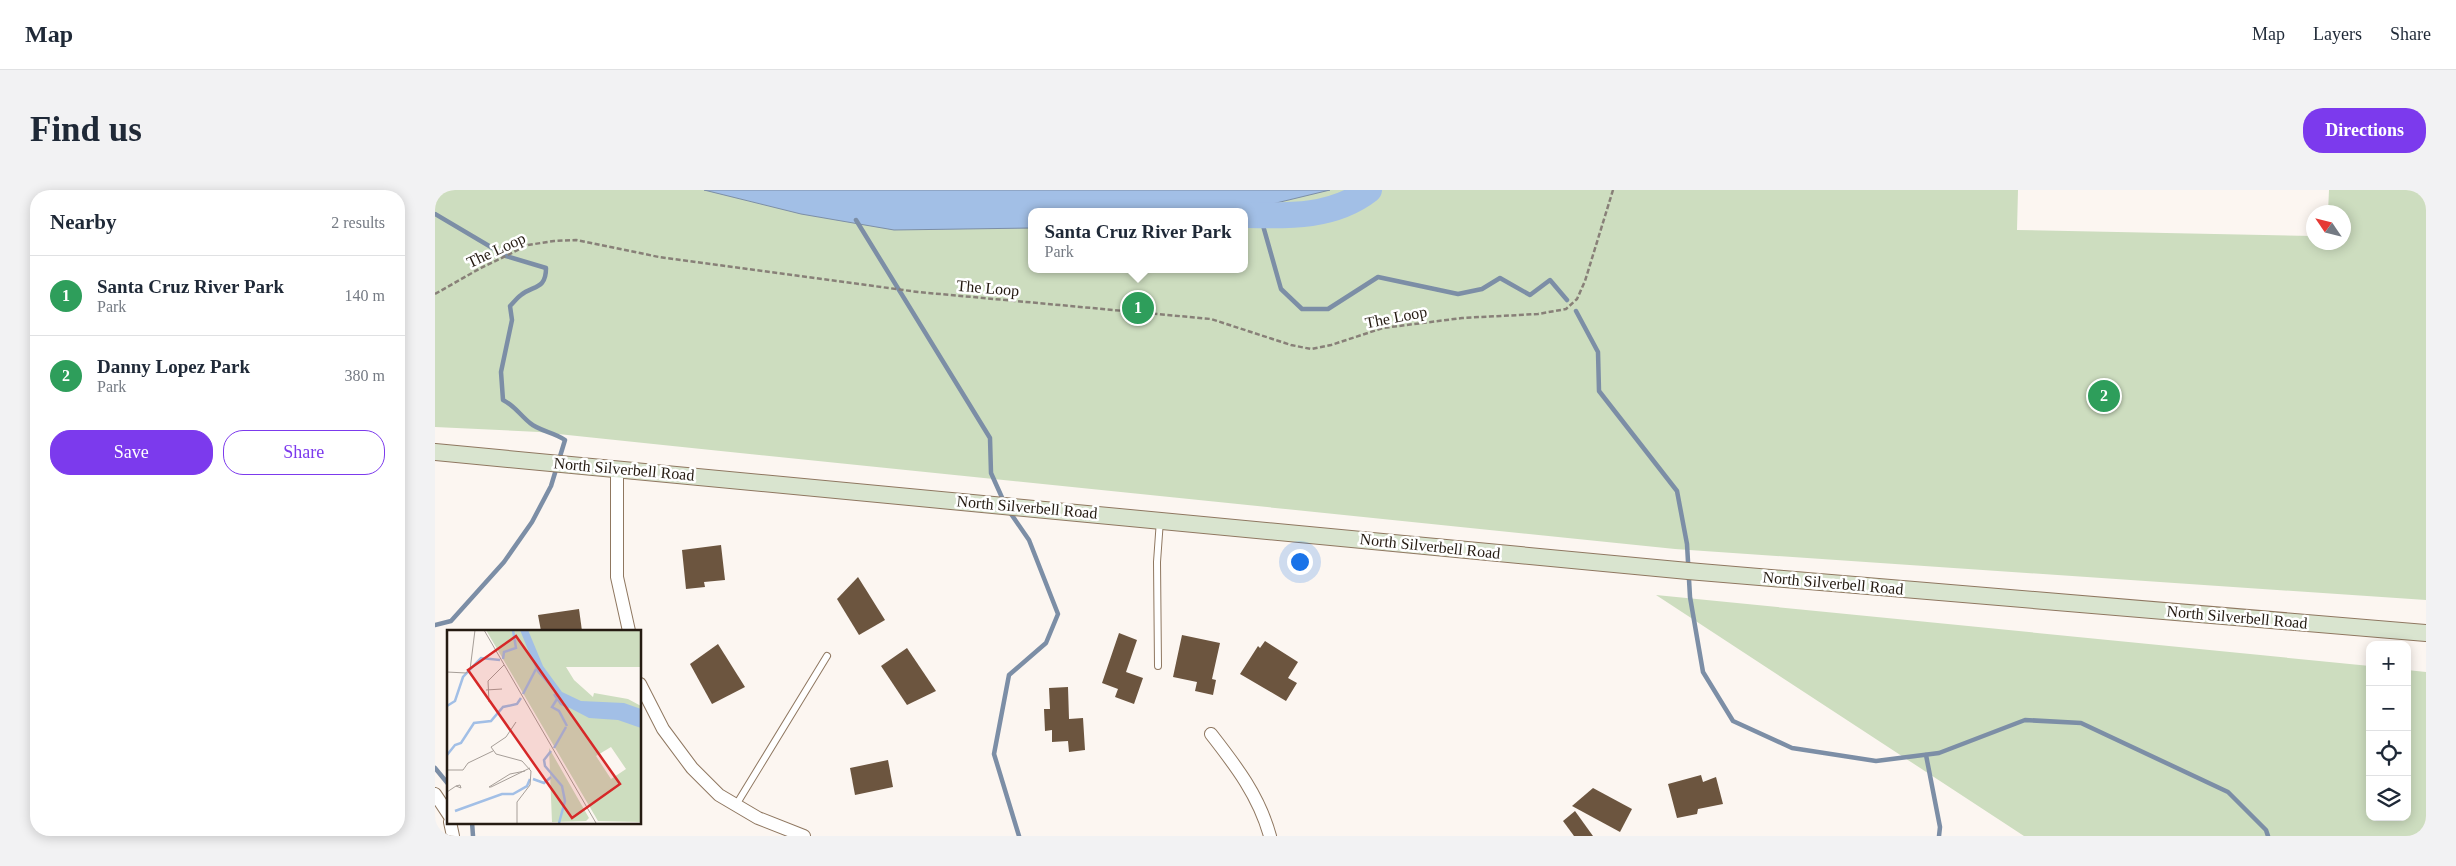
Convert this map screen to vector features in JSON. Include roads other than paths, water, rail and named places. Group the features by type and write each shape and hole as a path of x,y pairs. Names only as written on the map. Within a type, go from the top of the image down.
{"main road":[{"name":"North Silverbell Road","path":"435,452 1698,572 2426,632"}],"street":[{"path":"617,468 617,577 629,630"},
{"path":"641,686 663,729 693,768 719,795 767,821 804,836"},
{"path":"1211,734 1258,800 1270,836"},
{"path":"435,794 447,812"}],"lane":[{"path":"1158,666 1157,562 1160,520"},
{"path":"736,805 827,656"}],"water":[{"path":"704,190 1330,190 1248,210 1248,208 1028,208 1028,228 894,230 801,214"}],"waterway":[{"path":"1248,215 1293,215 1325,210 1340,206 1369,190"},
{"path":"435,214 506,256 546,268 544,280 541,284 521,295 510,306 512,320 501,372 503,400 534,426 565,440 551,486 532,522 504,562 451,621 435,625"},
{"path":"1260,215 1281,289 1302,309 1328,309 1378,277 1458,294 1482,289 1500,278 1530,295 1550,280 1567,300"},
{"path":"856,220 990,438 991,473 1004,502"},
{"path":"1576,311 1598,352 1599,391 1677,491 1687,544 1690,597 1703,672 1733,721 1792,748 1876,761 1939,753 2025,720 2081,723 2228,792 2266,830 2268,836"},
{"path":"1009,511 1029,540 1058,614 1046,643 1009,675 994,754 1019,836"},
{"path":"1926,755 1940,827 1939,836"},
{"path":"435,768 447,783"},
{"path":"472,824 473,836"}],"place":[{"name":"Santa Cruz River Park","path":"1138,308"},
{"name":"Danny Lopez Park","path":"2104,396"}]}
